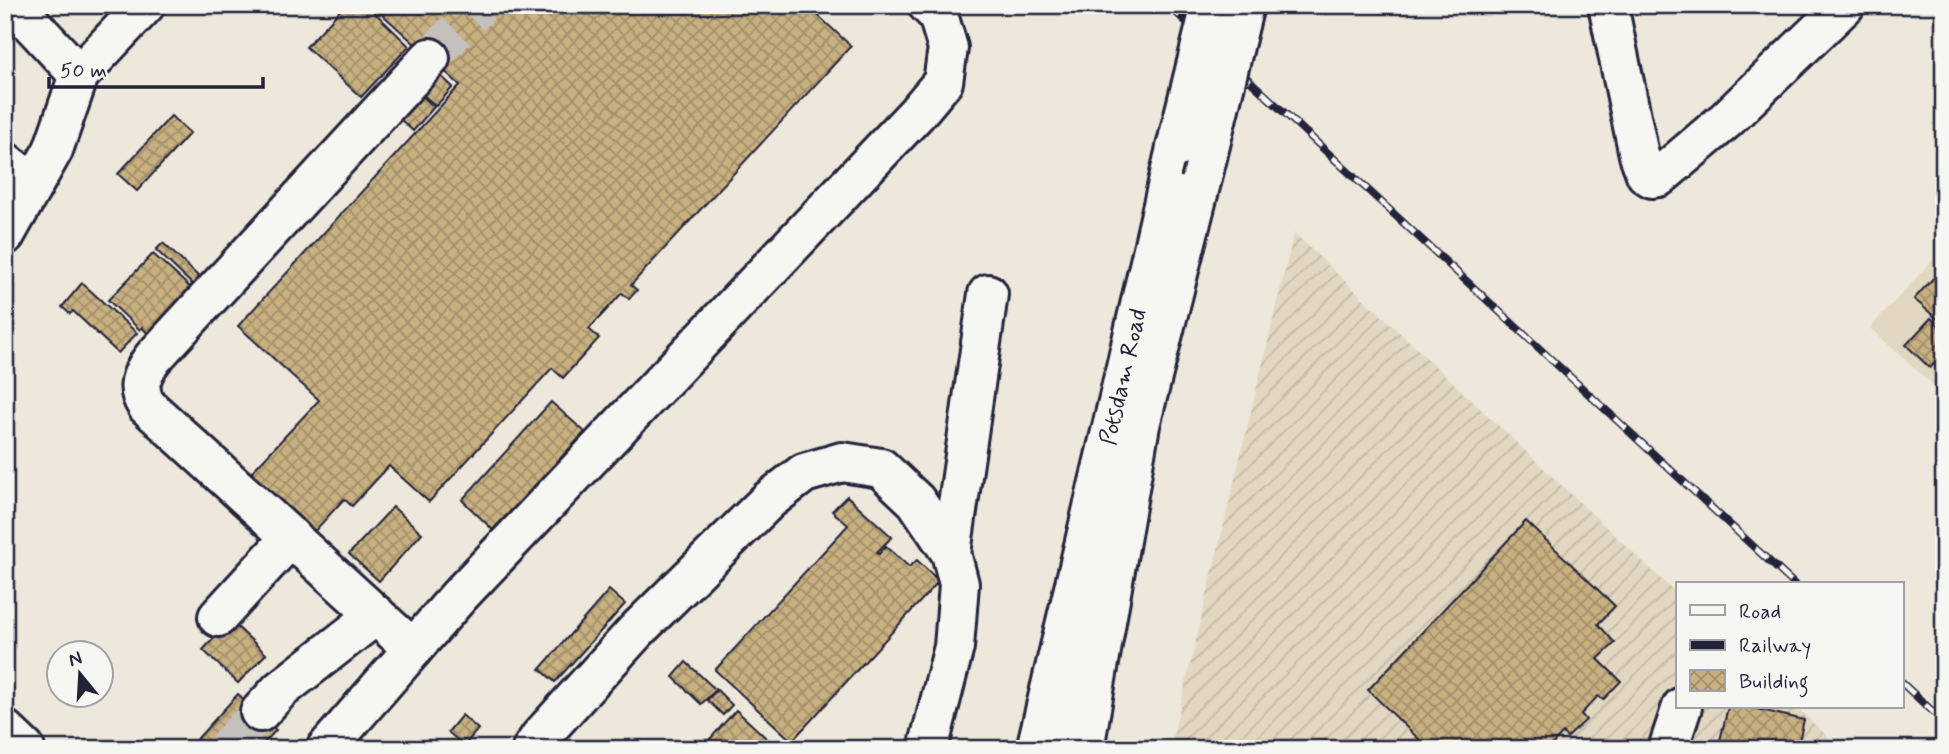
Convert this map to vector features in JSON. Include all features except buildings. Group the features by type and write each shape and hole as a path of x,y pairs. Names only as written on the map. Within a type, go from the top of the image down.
{"main road":[{"path":"13,5 79,75"},
{"path":"5,235 19,173 53,149 79,75 145,5"},
{"path":"326,749 459,596 916,114 943,82 948,48 939,15 928,5"},
{"name":"Potsdam Road","path":"1084,749 1188,164 1211,5"},
{"name":"Potsdam Road","path":"1036,749 1118,402 1188,164 1244,5"},
{"path":"1608,5 1639,155 1646,174 1652,178 1659,177 1726,120 1845,5"},
{"path":"413,649 148,406 141,397 139,385 144,370 153,358 430,58"},
{"path":"1060,749 1131,404 1188,164"},
{"path":"951,553 988,295"},
{"path":"532,749 636,631 769,500 804,473 842,462 881,468 916,500 951,553 959,584 954,647 928,749"},
{"path":"218,617 291,537"},
{"path":"270,701 376,615"},
{"path":"1668,749 1682,708"},
{"path":"5,730 25,749"}],"shaded area":[{"path":"1294,233 1676,593 1676,708 1797,708 1841,749 1170,749"},
{"path":"1944,248 1944,395 1870,328"}],"tunnel":[{"path":"430,58 481,5"},
{"path":"225,749 260,712"}],"railway":[{"path":"1168,5 1792,582"},
{"path":"1904,685 1944,722"}]}
